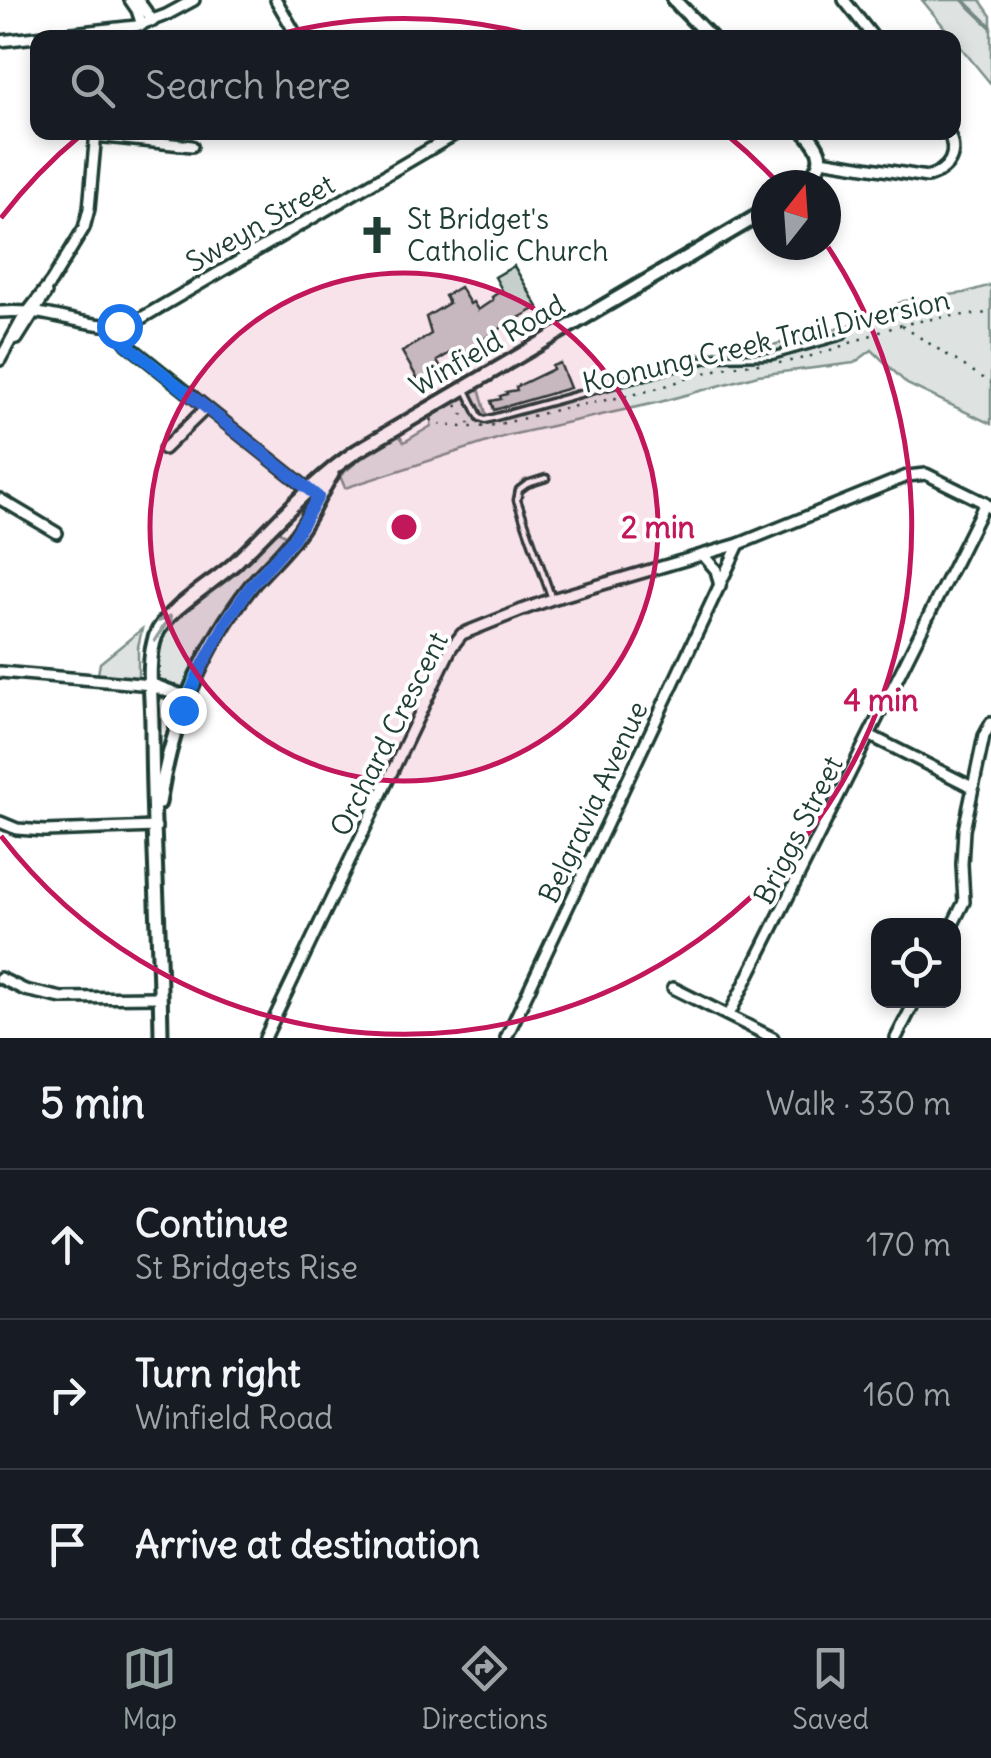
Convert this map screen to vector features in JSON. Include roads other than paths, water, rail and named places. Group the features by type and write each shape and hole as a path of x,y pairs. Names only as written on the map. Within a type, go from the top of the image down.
{"street":[{"path":"130,0 142,25"},
{"path":"138,0 152,21"},
{"path":"124,30 194,0"},
{"path":"276,0 293,30"},
{"path":"844,0 868,30"},
{"path":"680,2 704,30"},
{"path":"0,41 30,39"},
{"path":"0,361 81,234 86,222 95,140"},
{"path":"144,140 192,146"},
{"name":"Sweyn Street","path":"119,326 141,319 446,140"},
{"path":"812,140 820,149 821,160 816,170"},
{"path":"821,160 927,176 942,171 951,161 951,140"},
{"name":"Winfield Road","path":"161,1038 152,685 153,644 164,622 357,450 751,220"},
{"path":"0,313 119,326 126,344 313,493"},
{"path":"164,449 206,408"},
{"name":"Orchard Crescent","path":"266,1038 456,639 462,634 552,599 739,544 907,476 926,474 988,506"},
{"name":"Winfield Road","path":"156,826 166,768 187,698 208,653 250,587 294,538 313,493"},
{"path":"0,499 57,533"},
{"name":"Briggs Street","path":"729,1015 988,506"},
{"name":"Belgravia Avenue","path":"506,1038 739,544"},
{"path":"703,555 716,570 720,586"},
{"path":"0,672 152,685 187,698"},
{"path":"956,918 964,902 963,847 972,787 984,736 991,723"},
{"path":"870,736 972,787"},
{"path":"0,822 17,830 45,831 156,826"},
{"path":"0,978 25,990 62,998 160,998"},
{"path":"673,988 773,1038"},
{"path":"896,1038 911,1008"}],"lane":[{"path":"465,388 480,418 485,420 715,357 772,356 844,336"},
{"path":"546,478 526,484 519,490 517,500 552,599"}],"waterway":[{"path":"963,0 991,27"}],"place":[{"name":"St Bridget's Catholic Church","path":"377,235"}]}
